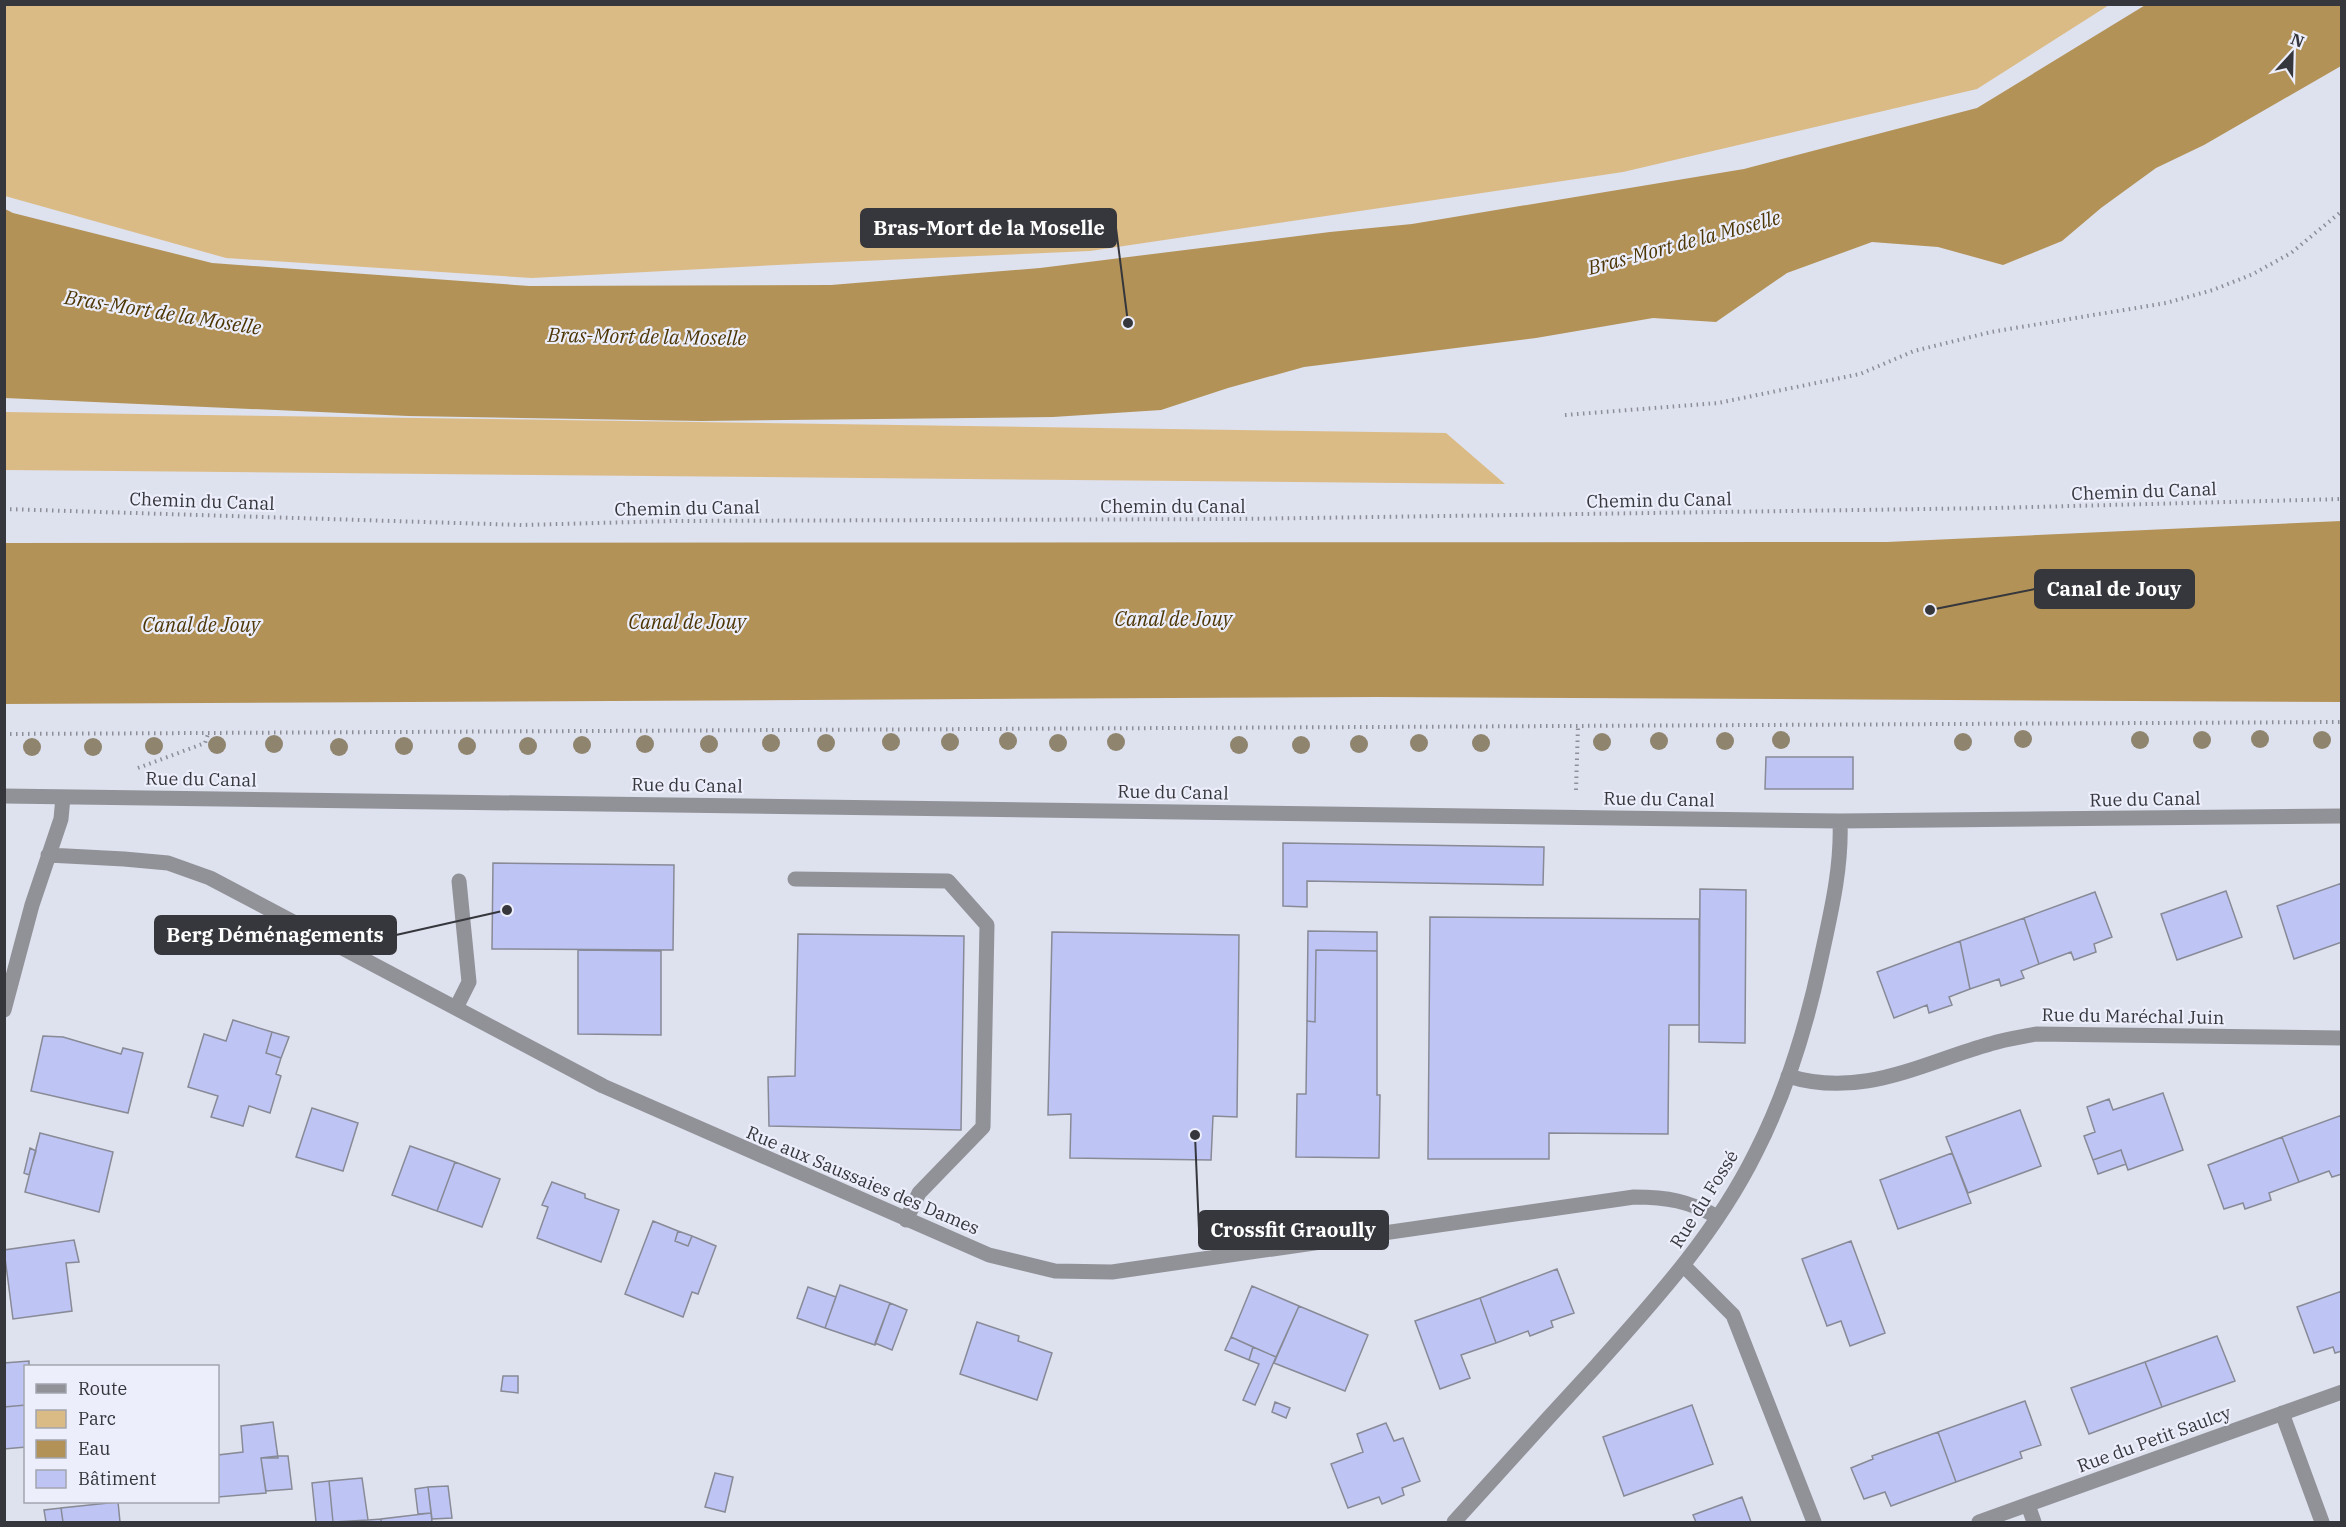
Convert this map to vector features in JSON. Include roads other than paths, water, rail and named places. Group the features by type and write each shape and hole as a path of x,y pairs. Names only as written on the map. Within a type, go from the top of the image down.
{"street":[{"name":"Rue du Canal","path":"4,796 1840,820 2342,816"},
{"path":"4,1010 48,855 61,819 63,797"},
{"name":"Rue du Fossé","path":"1454,1522 1684,1266 1718,1217 1756,1152 1788,1077 1815,984 1836,892 1841,844 1840,820"},
{"name":"Rue aux Saussaies des Dames","path":"48,855 124,858 168,863 210,878 603,1086 989,1255 1055,1270 1112,1272 1634,1197 1678,1199 1696,1205 1718,1217"},
{"path":"795,879 948,880 987,925 983,1127 919,1193 906,1220"},
{"path":"456,1008 469,982 459,881"},
{"name":"Rue du Maréchal Juin","path":"1788,1077 1810,1083 1859,1084 1900,1074 1991,1043 2036,1034 2342,1038"},
{"path":"1684,1266 1732,1315 1814,1522"},
{"name":"Rue du Petit Saulcy","path":"1980,1522 2342,1392"},
{"path":"2282,1413 2322,1522"},
{"path":"2028,1505 2034,1522"}],"water":[{"path":"2147,4 2341,5 2341,66 2204,145 2156,168 2101,208 2062,241 2003,265 1938,247 1872,242 1787,273 1716,322 1653,318 1536,338 1304,367 1161,410 1053,417 701,421 408,416 5,398 5,209 13,213 212,263 529,286 831,285 1040,268 1412,224 1744,169 1977,108"},
{"path":"2341,521 2341,702 1377,697 5,704 5,543 1887,542"}],"place":[{"name":"Bras-Mort de la Moselle","path":"1128,323"},
{"name":"Canal de Jouy","path":"1930,610"},
{"name":"Berg Déménagements","path":"507,910"},
{"name":"Crossfit Graoully","path":"1195,1135"}]}
